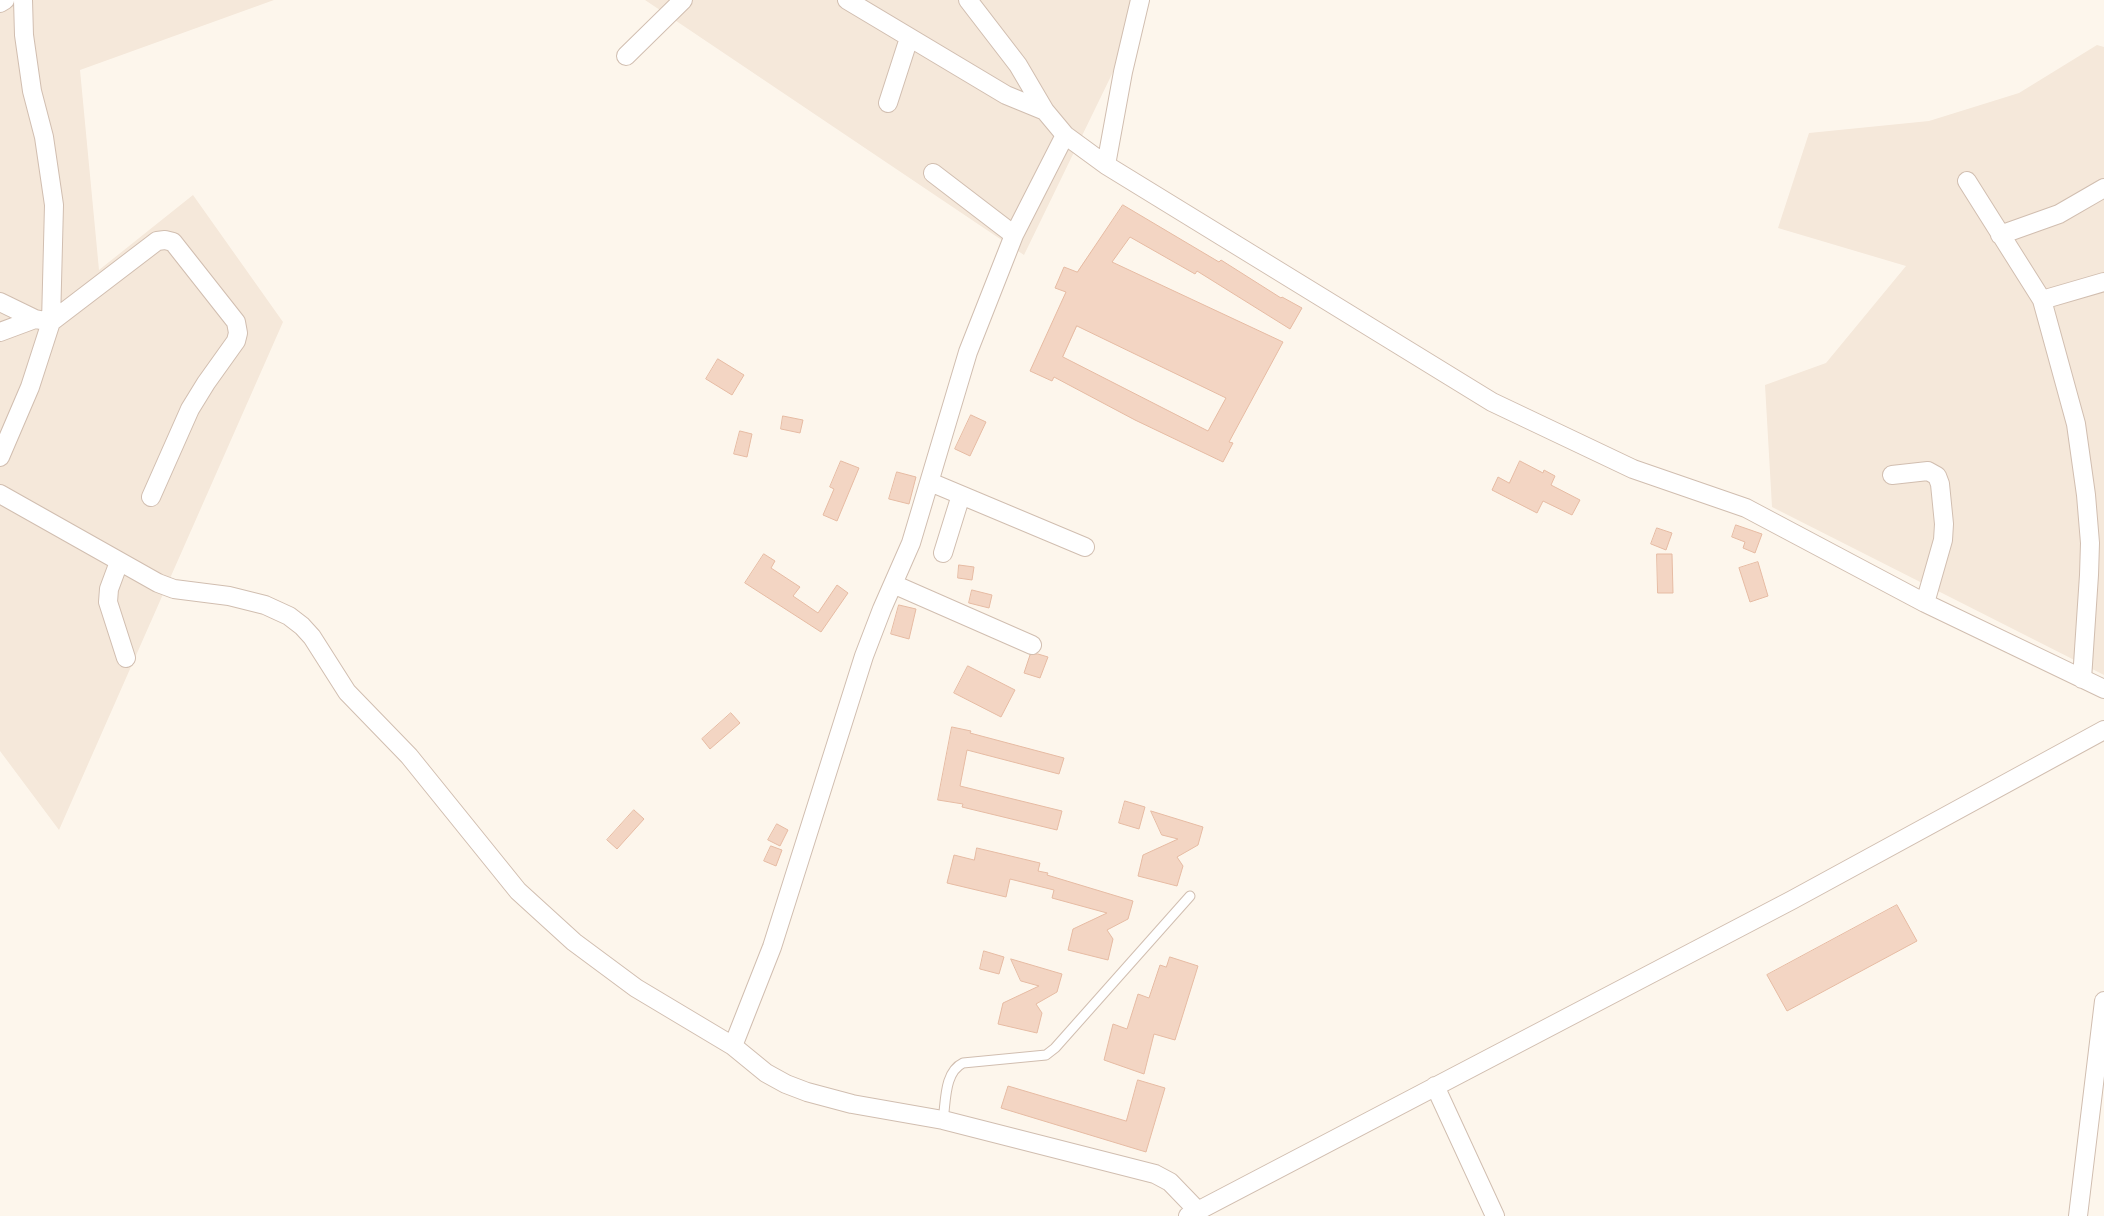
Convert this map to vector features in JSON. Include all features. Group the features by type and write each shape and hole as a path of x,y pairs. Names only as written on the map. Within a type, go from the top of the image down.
{"street":[{"path":"0,3 5,0"},
{"path":"0,457 30,387 43,320 54,206 44,138 32,91 24,35 22,0"},
{"path":"626,56 683,0"},
{"path":"847,0 1006,95 1045,111"},
{"path":"968,0 1018,64 1045,111 1064,135 1106,165 1492,402 1633,469 1746,508 1925,604 2104,689"},
{"path":"1106,165 1123,72 1140,0"},
{"path":"888,104 909,38"},
{"path":"733,1046 772,947 864,656 911,543 968,352 1014,235 1064,135"},
{"path":"933,173 1014,235"},
{"path":"1967,181 2042,300 2076,424 2086,495 2090,543 2082,679"},
{"path":"2000,235 2059,214 2104,188"},
{"path":"0,332 43,320 157,241 173,242 236,322 238,333 236,341 206,382 190,409 151,497"},
{"path":"2042,300 2104,282"},
{"path":"0,302 43,320"},
{"path":"1892,475 1928,471 1937,476 1940,484 1944,516 1943,540 1925,604"},
{"path":"930,482 1085,547"},
{"path":"0,494 158,583 174,589 229,596 265,605 289,616 312,636 347,692 409,756 518,890 574,942 636,988 733,1046 766,1073 786,1084 807,1092 852,1104 943,1120 1155,1174 1170,1182 1193,1213 1792,900 2104,730"},
{"path":"942,553 961,495"},
{"path":"119,562 109,589 108,602 126,658"},
{"path":"893,584 1032,645"},
{"path":"2078,1216 2098,1094 2104,1001"},
{"path":"1435,1086 1495,1216"}],"lane":[{"path":"943,1120 951,1073 955,1067 963,1063 1046,1055 1055,1048 1190,896"}],"shaded area":[{"path":"0,0 274,0 80,70 99,270 193,195 283,322 59,830 0,751"},
{"path":"645,0 1148,0 1024,255"},
{"path":"2097,45 2104,47 2104,675 1772,507 1765,385 1826,363 1906,266 1778,228 1809,133 1929,121 2019,93"}],"building":[{"path":"1123,205 1219,262 1221,260 1281,298 1302,308 1290,329 1197,271 1195,274 1130,237 1112,262 1283,342 1229,442 1233,443 1223,462 1135,420 1054,377 1052,381 1030,371 1066,292 1055,288 1064,267 1077,272","holes":["1077,326 1226,398 1208,431 1063,357"]},
{"path":"718,359 744,375 732,395 706,379"},
{"path":"971,415 986,422 970,456 955,449"},
{"path":"783,416 803,420 800,433 781,429"},
{"path":"740,431 752,434 747,457 734,454"},
{"path":"841,461 859,468 837,521 823,515 834,489 830,487"},
{"path":"1520,461 1543,473 1544,470 1555,476 1551,485 1580,500 1572,515 1543,501 1537,513 1492,490 1498,477 1509,483"},
{"path":"897,472 916,477 909,504 889,499"},
{"path":"1736,525 1762,534 1755,553 1743,548 1745,542 1732,537"},
{"path":"1657,528 1672,533 1666,550 1651,544"},
{"path":"764,554 775,561 771,568 800,587 793,596 818,613 837,585 848,593 821,632 745,583"},
{"path":"1657,554 1672,554 1673,593 1658,593"},
{"path":"1758,562 1768,596 1750,602 1739,568"},
{"path":"959,565 974,567 972,580 958,578"},
{"path":"972,590 992,595 989,608 969,603"},
{"path":"899,605 916,609 909,639 891,634"},
{"path":"1038,654 1048,657 1040,678 1024,673 1030,655"},
{"path":"968,666 1015,690 1001,717 954,693"},
{"path":"731,713 740,723 710,749 702,739"},
{"path":"952,727 1064,758 1059,774 967,750 960,786 1062,811 1057,830 962,807 963,804 938,800"},
{"path":"1125,801 1145,807 1139,829 1119,823"},
{"path":"634,810 644,819 617,849 607,840"},
{"path":"1151,811 1203,827 1198,845 1177,857 1183,866 1177,886 1138,876 1143,855 1178,839 1162,835"},
{"path":"777,824 788,830 780,846 768,840"},
{"path":"771,846 782,850 776,866 764,861"},
{"path":"977,848 1040,863 1038,871 1048,873 1047,875 1133,901 1128,919 1107,930 1113,939 1108,960 1068,950 1073,929 1107,913 1052,898 1054,890 1010,879 1006,897 947,883 954,855 974,860"},
{"path":"1897,905 1917,941 1787,1011 1767,975"},
{"path":"984,951 1004,957 999,974 980,969"},
{"path":"1170,957 1198,966 1175,1040 1154,1034 1144,1074 1104,1060 1113,1024 1127,1029 1138,994 1149,998 1160,965 1166,967"},
{"path":"1011,959 1062,974 1057,992 1036,1004 1042,1013 1037,1033 998,1024 1003,1003 1039,986 1021,981"},
{"path":"1138,1080 1165,1088 1146,1152 1001,1108 1008,1086 1126,1121"}]}
